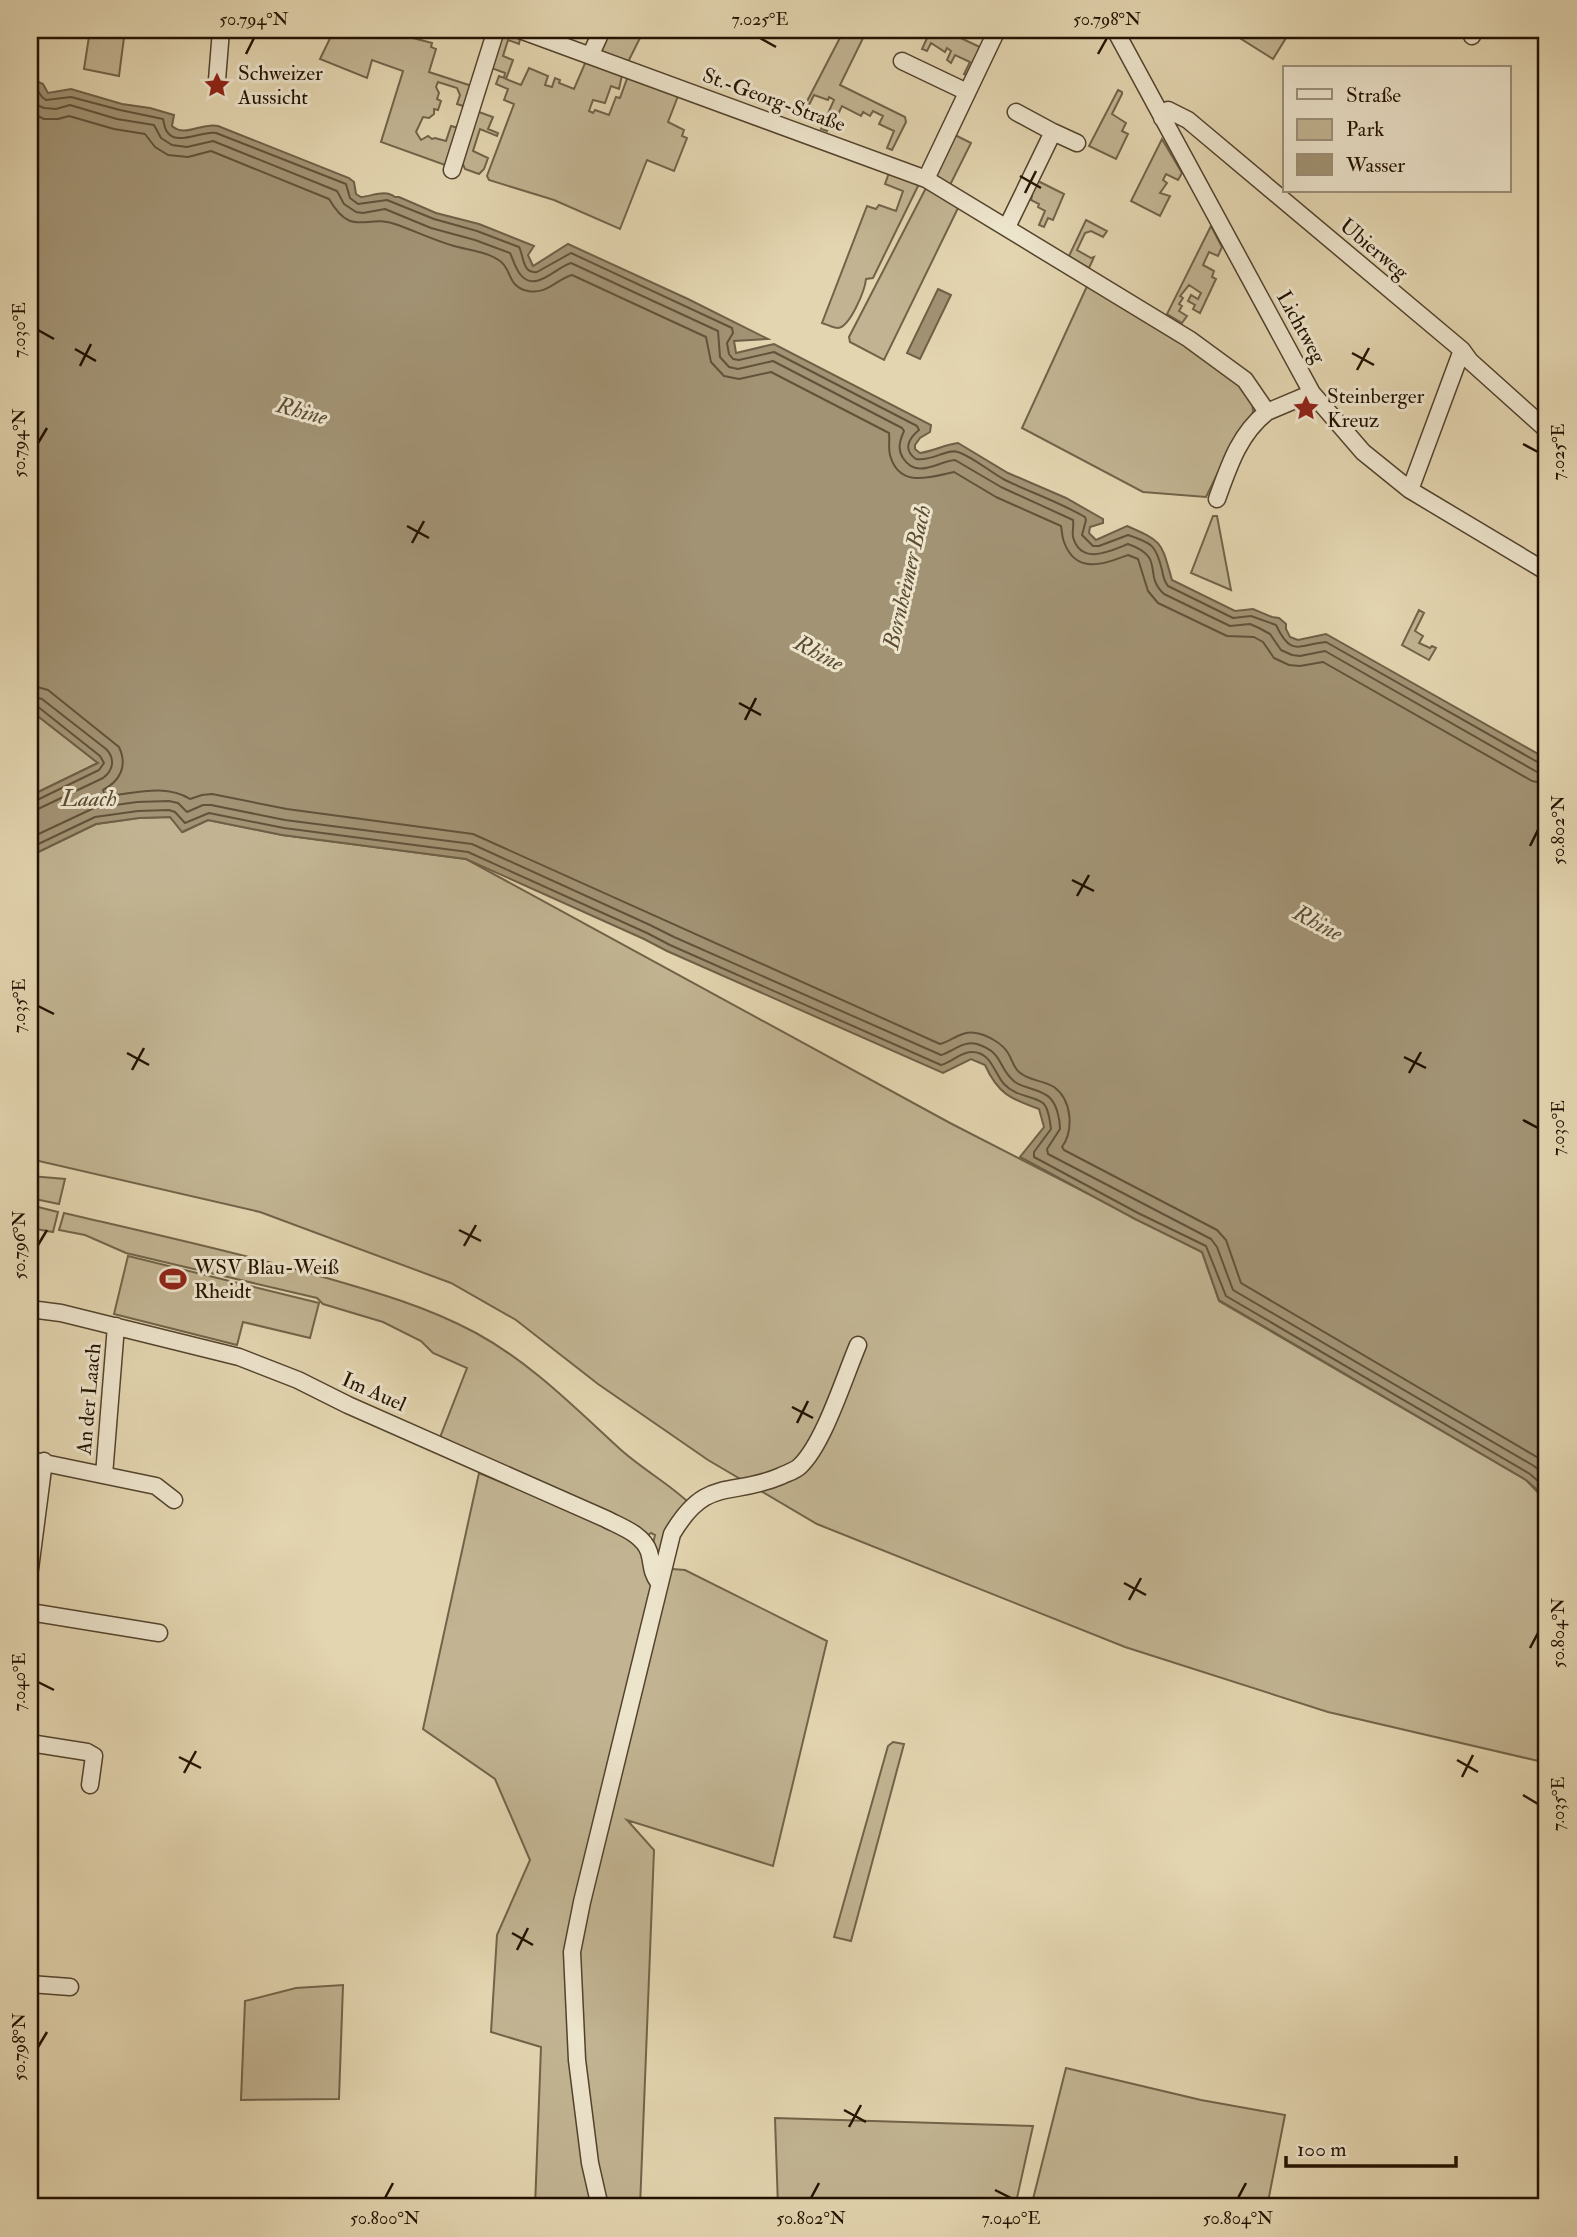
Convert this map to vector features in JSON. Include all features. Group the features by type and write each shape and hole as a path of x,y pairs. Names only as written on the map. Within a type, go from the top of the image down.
{"street":[{"path":"217,79 221,30"},
{"path":"452,170 496,30"},
{"name":"St.-Georg-Straße","path":"520,30 926,179 1189,339 1245,380 1268,412"},
{"path":"591,54 602,30"},
{"path":"926,179 997,30"},
{"name":"Lichtweg","path":"1115,30 1312,393 1363,452 1410,490 1547,572"},
{"path":"902,61 967,92"},
{"name":"Ubierweg","path":"1162,118 1168,110 1188,120 1462,350"},
{"path":"1016,112 1077,143"},
{"path":"1007,227 1053,132"},
{"path":"1462,350 1470,361 1547,430"},
{"path":"1410,490 1462,350"},
{"path":"1217,499 1231,461 1247,430 1268,412 1312,393"},
{"name":"Im Auel","path":"30,1309 61,1313 239,1357 286,1375 606,1519 644,1541 651,1572 659,1583"},
{"name":"An der Laach","path":"104,1475 116,1326"},
{"path":"600,2207 590,2164 577,2060 572,1952 672,1534 685,1513 696,1502 719,1490 770,1480 799,1468 817,1444 858,1345"},
{"path":"30,1569 37,1461 156,1486 174,1500"},
{"path":"30,1612 159,1633"},
{"path":"30,1743 88,1752 94,1756 90,1786"},
{"path":"30,1984 70,1987"}],"green space":[{"path":"90,30 125,30 119,76 84,69"},
{"path":"334,30 375,30 380,34 381,30 415,30 413,38 432,43 431,47 436,49 429,72 475,87 469,108 457,104 460,95 457,88 438,82 437,99 441,101 438,110 434,109 434,114 429,118 423,117 416,132 421,140 428,136 446,141 451,126 463,129 449,164 445,165 381,142 403,71 372,60 367,78 320,59"},
{"path":"608,30 644,30 627,64 600,50"},
{"path":"844,30 867,30 840,85 905,117 906,122 892,150 887,148 894,131 879,124 883,116 873,111 870,116 863,112 861,116 842,106 827,131 821,129 834,100 814,95 805,113 802,111"},
{"path":"911,30 951,30 950,33 982,48 968,76 964,74 970,62 955,55 951,63 947,60 951,51 947,48 945,52 931,43 927,51 922,49 928,36"},
{"path":"1227,30 1284,30 1289,33 1273,59"},
{"path":"502,32 520,39 519,44 508,40 503,56 513,60 506,79 521,85 529,68 548,76 545,85 552,87 555,78 560,80 559,83 574,89 586,61 622,75 619,89 611,86 605,103 593,100 589,111 593,113 595,110 609,115 616,97 620,98 629,73 678,96 668,122 684,130 682,136 687,138 674,171 647,160 620,229 554,200 489,180 487,176 514,104 504,100 508,89 496,84 499,76 504,78 505,73 490,65"},
{"path":"1118,90 1122,94 1112,114 1126,123 1122,131 1128,134 1116,159 1089,146"},
{"path":"476,111 493,117 488,129 498,133 497,136 480,129 473,151 488,158 479,174 465,169 461,160"},
{"path":"953,134 971,143 948,189 934,179"},
{"path":"1162,139 1182,173 1178,180 1166,174 1163,180 1167,183 1160,193 1170,196 1160,216 1131,201"},
{"path":"889,173 919,184 873,278 866,279 852,315 838,328 822,323 867,206 876,209 879,205 896,211 903,191 885,184"},
{"path":"1034,179 1064,194 1053,220 1048,218 1044,227 1039,225 1045,211 1027,194"},
{"path":"927,186 959,206 884,360 850,342 849,337"},
{"path":"1086,220 1107,231 1103,237 1091,231 1085,233 1077,250 1094,257 1089,268 1069,256"},
{"path":"1211,226 1222,247 1218,256 1209,252 1203,265 1214,271 1212,277 1216,279 1200,313 1193,309 1195,305 1188,301 1191,295 1198,299 1201,293 1189,285 1180,296 1183,298 1179,311 1187,316 1182,323 1167,314"},
{"path":"1088,284 1215,361 1243,385 1252,399 1251,418 1236,436 1206,497 1143,492 1022,428"},
{"path":"1213,516 1217,516 1231,590 1191,573"},
{"path":"1419,610 1424,613 1415,631 1423,636 1419,643 1436,648 1429,660 1402,645"},
{"path":"30,710 98,763 30,796"},
{"path":"170,817 183,832 208,820 282,835 466,859 950,1123 1202,1252 1219,1301 1526,1480 1547,1502 1547,1763 1328,1712 1125,1647 817,1524 708,1460 598,1384 516,1320 451,1283 260,1212 30,1159 30,856 96,824"},
{"path":"30,1176 65,1179 59,1204 30,1198"},
{"path":"30,1205 58,1212 53,1232 30,1228"},
{"path":"64,1213 306,1272 414,1305 476,1333 534,1372 628,1456 687,1501 670,1523 656,1565 659,1568 685,1570 827,1641 773,1866 627,1820 654,1850 640,2207 535,2207 541,2047 491,2032 497,1935 530,1860 495,1779 423,1729 479,1473 653,1544 655,1535 651,1533 645,1537 439,1440 467,1368 433,1353 421,1341 383,1322 323,1304 317,1298 126,1253 85,1235 59,1230"},
{"name":"WSV Blau-Weiß Rheidt","path":"128,1256 319,1303 310,1338 243,1322 237,1345 114,1314"},
{"path":"893,1742 904,1744 851,1941 834,1937 888,1746"},
{"path":"343,1985 339,2099 241,2100 245,2001 296,1988"},
{"path":"1066,2068 1201,2100 1285,2115 1267,2207 1031,2207"},
{"path":"775,2118 1033,2126 1015,2207 778,2207"}],"water":[{"path":"30,78 43,84 48,93 71,89 174,115 172,126 177,129 218,126 349,178 354,182 356,194 361,197 387,193 436,213 479,224 534,246 528,255 533,266 568,244 768,339 734,341 736,353 774,344 931,425 930,432 915,445 915,449 920,453 958,443 1008,473 1066,498 1103,519 1103,523 1090,527 1089,533 1096,540 1127,526 1139,531 1155,540 1163,550 1172,580 1235,611 1253,609 1279,618 1286,624 1290,637 1298,640 1326,634 1547,759 1547,1498 1526,1480 1219,1300 1202,1252 1020,1157 1044,1127 1039,1109 1006,1094 995,1083 985,1065 971,1059 943,1073 466,859 282,835 208,820 182,832 170,817 96,824 30,856 30,796 98,763 30,710"},
{"path":"938,289 951,295 920,359 907,353"}],"place":[{"name":"Schweizer Aussicht","path":"217,85"},
{"name":"Steinberger Kreuz","path":"1306,408"},
{"name":"WSV Blau-Weiß Rheidt","path":"173,1279"}],"water label":[{"name":"Rhine","path":"302,411"},
{"name":"Bornheimer Bach","path":"907,577"},
{"name":"Rhine","path":"819,653"},
{"name":"Laach","path":"89,798"},
{"name":"Rhine","path":"1318,923"}]}
